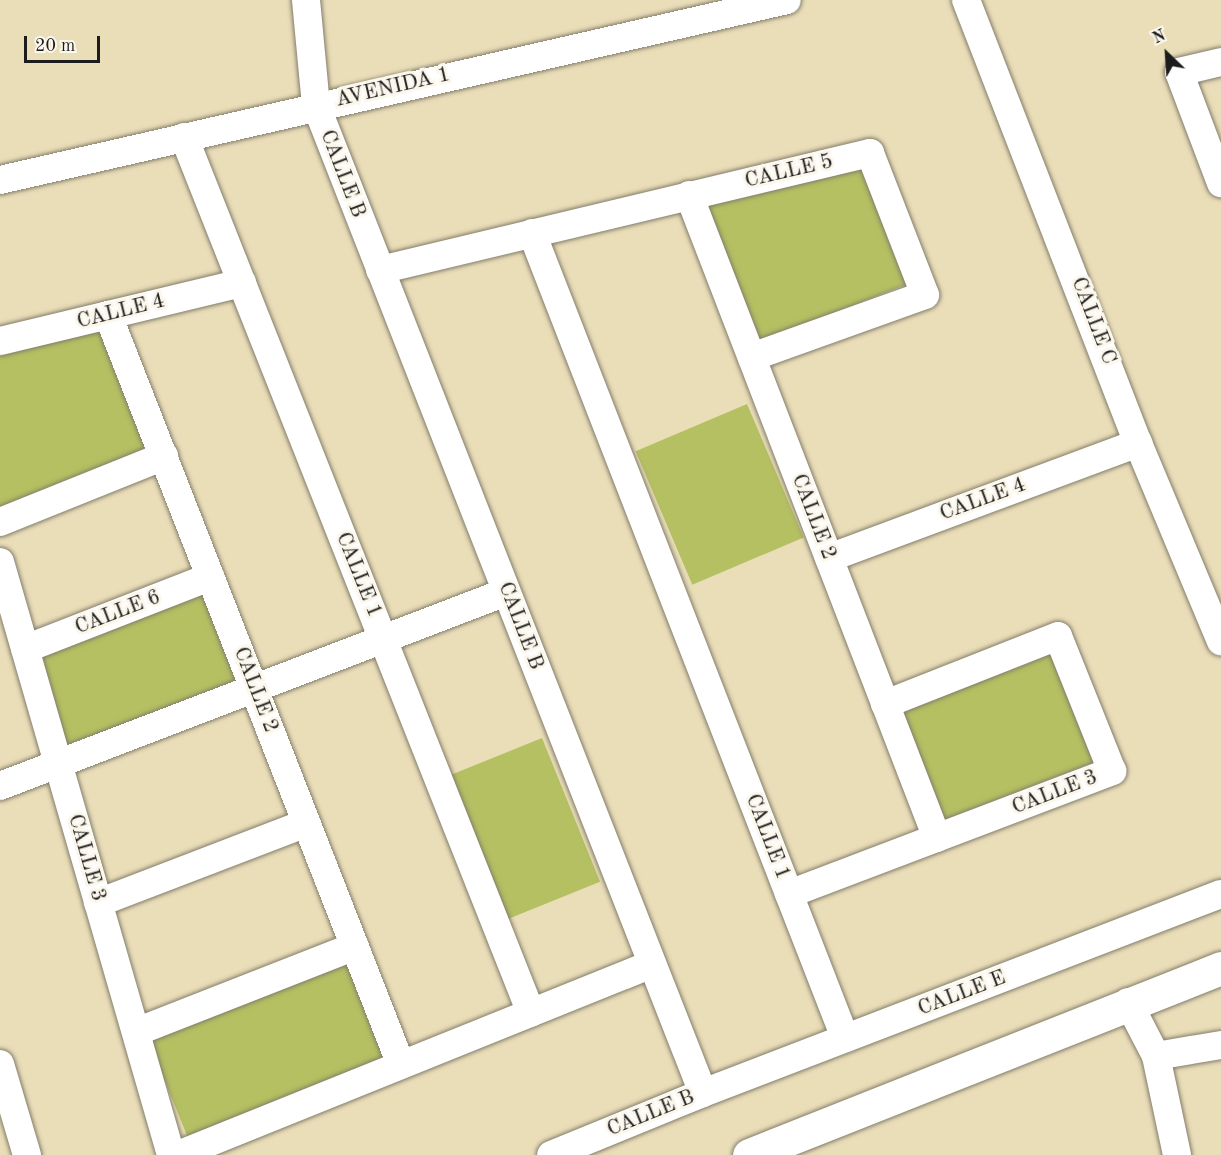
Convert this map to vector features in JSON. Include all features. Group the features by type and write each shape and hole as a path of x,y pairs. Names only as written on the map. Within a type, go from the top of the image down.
{"street":[{"name":"CALLE B","path":"306,0 316,105 703,1093 551,1155"},
{"name":"AVENIDA 1","path":"0,180 316,105 788,0"},
{"name":"CALLE C","path":"966,0 1138,443 1221,641"},
{"path":"1221,62 1179,72 1221,183"},
{"name":"CALLE 1","path":"184,137 531,1013"},
{"name":"CALLE 5","path":"380,270 870,153 925,295 752,357"},
{"name":"CALLE 2","path":"689,195 937,838"},
{"name":"CALLE 1","path":"532,233 845,1038"},
{"name":"CALLE 4","path":"0,341 242,283"},
{"name":"CALLE 2","path":"108,315 401,1065"},
{"name":"CALLE 4","path":"829,558 1138,443"},
{"path":"0,522 164,456"},
{"name":"CALLE 3","path":"0,562 171,1155"},
{"name":"CALLE 6","path":"25,649 210,577"},
{"path":"0,786 506,591"},
{"name":"CALLE 3","path":"789,894 1112,771 1058,636 885,704"},
{"path":"99,903 306,824"},
{"name":"CALLE E","path":"703,1093 1221,894"},
{"path":"136,1032 355,946"},
{"path":"178,1155 652,964"},
{"path":"749,1155 788,1149 1128,1002 1221,968"},
{"path":"1128,1002 1156,1056 1177,1155"},
{"path":"1156,1056 1221,1045"},
{"path":"0,1064 27,1155"}],"green space":[{"path":"863,166 907,284 755,344 704,205"},
{"path":"102,327 148,451 0,510 0,351"},
{"path":"747,404 804,537 692,585 636,451"},
{"path":"205,589 238,685 67,744 34,648"},
{"path":"1052,651 1095,762 943,820 901,709"},
{"path":"542,738 600,882 507,919 449,775"},
{"path":"345,958 385,1058 188,1138 148,1038"}]}
